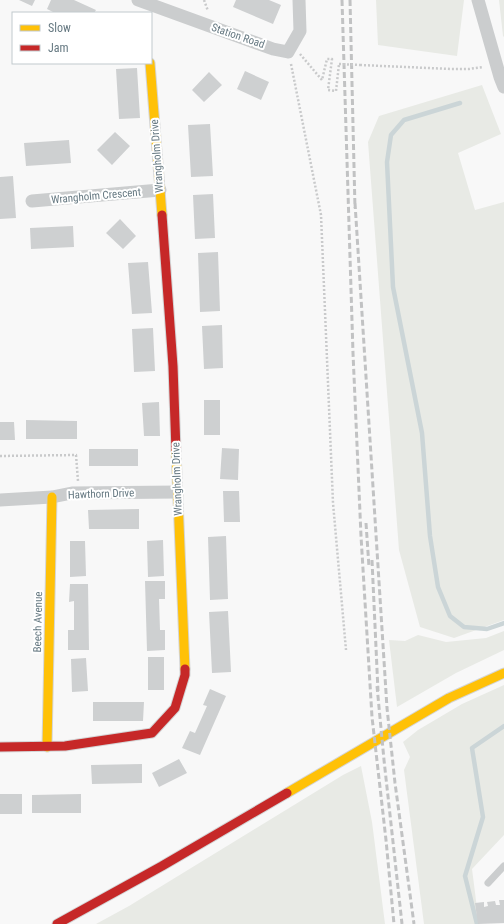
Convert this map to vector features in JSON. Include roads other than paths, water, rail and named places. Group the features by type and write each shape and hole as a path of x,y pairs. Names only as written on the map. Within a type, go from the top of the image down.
{"street":[{"name":"Station Road","path":"144,4 273,49 290,48 300,31 299,0"},
{"path":"478,0 501,76"},
{"name":"Wrangholm Drive","path":"0,747 65,746 152,733 174,708 185,675 173,366 150,64"},
{"name":"Wrangholm Crescent","path":"32,201 160,190"},
{"name":"Hawthorn Drive","path":"0,500 52,497 72,493 178,492"},
{"name":"Beech Avenue","path":"47,746 52,497"},
{"path":"57,924 162,866 450,698 504,673"}],"lane":[{"path":"488,883 504,866"}],"waterway":[{"path":"460,103 404,120 391,135 387,162 393,287 422,433 430,536 438,587 450,616 464,627 487,629 504,623"},
{"path":"477,924 465,876 483,817 472,748 504,726"}],"railway":[{"path":"342,0 353,353 361,536 372,717 394,924"},
{"path":"350,0 355,208"},
{"path":"355,203 387,708 395,783 414,924"},
{"path":"366,523 369,567"},
{"path":"372,560 378,691"},
{"path":"377,686 402,924"}]}
